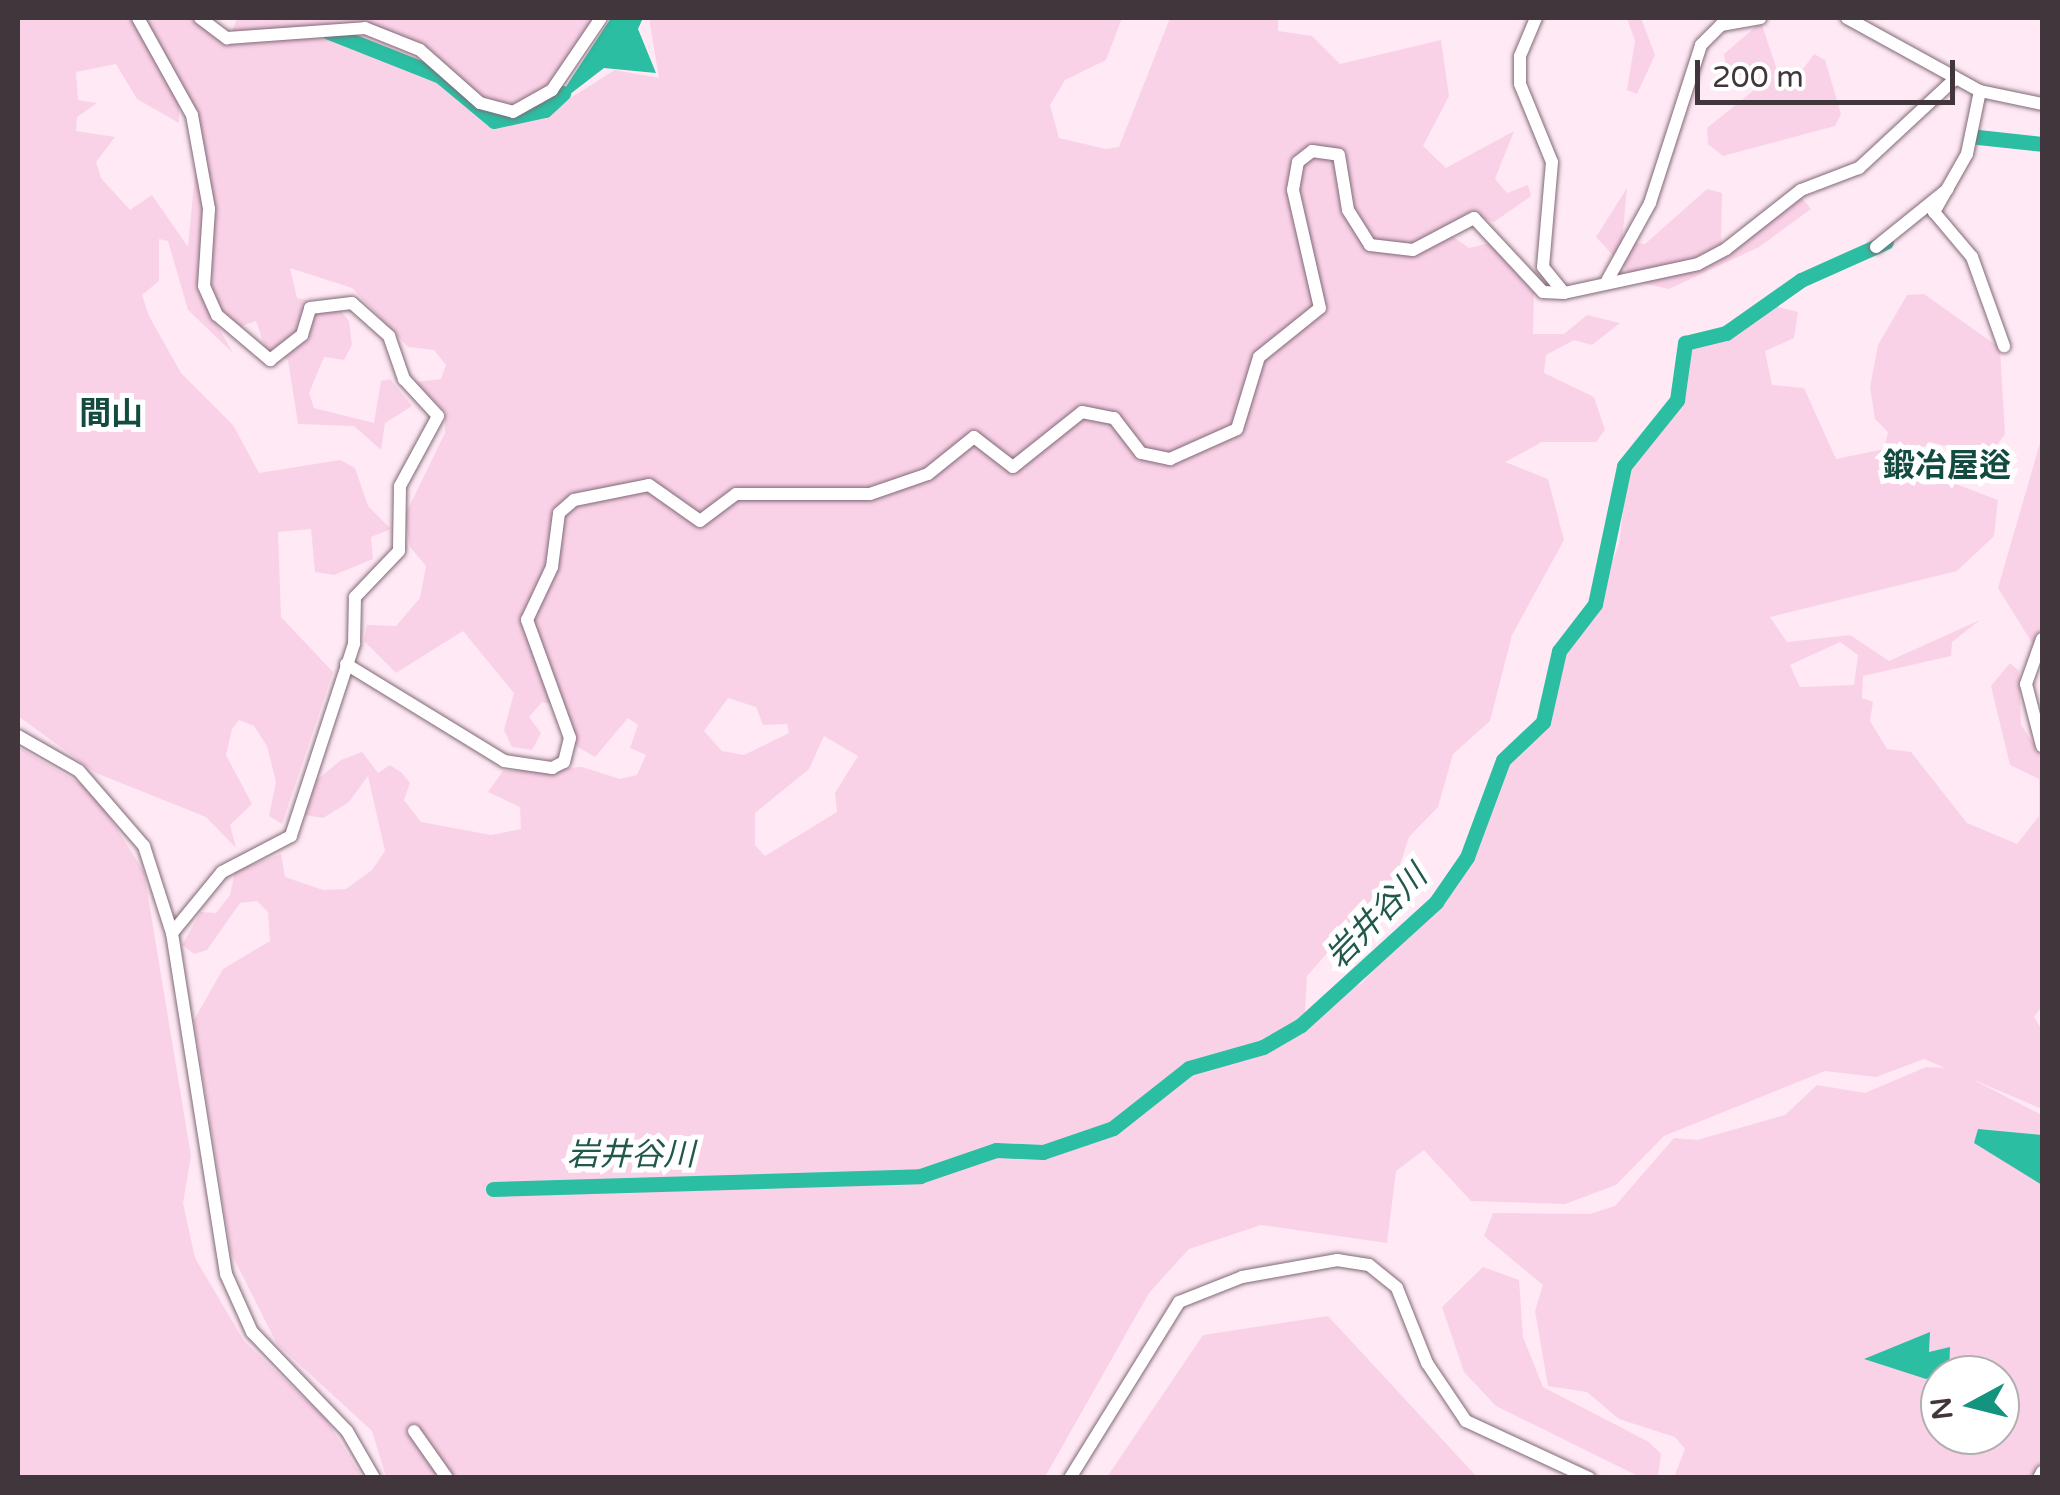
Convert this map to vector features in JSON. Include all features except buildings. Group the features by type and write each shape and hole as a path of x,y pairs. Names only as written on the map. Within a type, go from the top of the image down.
{"street":[{"path":"138,18 192,115 209,209 204,286 217,316 270,360 302,334 310,308 352,303 388,336 404,379 438,416 400,486 399,550 355,597 346,664 291,836 222,872 172,933"},
{"path":"200,18 227,38 366,28 420,50 480,103 513,112 552,90 601,18"},
{"path":"1536,18 1519,72 1552,162 1543,266 1564,293"},
{"path":"1607,281 1650,203 1701,45 1721,25 1760,18"},
{"path":"1847,18 1980,91 2042,104"},
{"path":"346,664 504,762 552,768 564,762 570,738 527,620 552,567 559,514 574,500 649,485 700,521 736,494 870,494 928,474 974,437 1005,465 1025,462 1082,412 1122,422 1132,444 1156,458 1227,437 1250,403 1259,356 1320,308 1293,190 1298,162 1312,151 1339,155 1348,210 1370,245 1413,250 1474,218 1543,292 1564,293 1698,264 1726,249 1801,190 1859,168 1956,78"},
{"path":"1980,91 1967,154 1935,219 1972,257 2004,346"},
{"path":"1876,247 1948,189"},
{"path":"2042,639 2026,684 2042,746"},
{"path":"18,736 79,771 130,822 172,933 226,1274 252,1332 347,1431 374,1478"},
{"path":"1070,1478 1180,1302 1242,1277 1337,1260 1369,1265 1397,1288 1434,1375 1466,1421 1589,1478"},
{"path":"414,1430 447,1478"}],"shaded area":[{"path":"18,18 133,18 179,93 179,123 137,99 116,64 76,72 78,100 97,103 77,117 76,131 115,137 96,162 101,178 130,210 152,195 188,247 195,174 204,194 198,292 233,353 188,310 168,241 159,239 159,281 142,295 149,316 181,373 233,425 259,473 340,460 355,468 368,506 391,529 371,537 373,559 334,575 315,572 311,529 278,532 281,617 333,672 282,824 269,816 276,782 267,746 254,726 239,720 232,729 226,755 252,804 230,825 236,848 206,817 96,773 18,716"},
{"path":"142,18 197,18 229,40 237,18 595,18 538,98 548,112 615,70 659,78 649,18 1122,18 1106,60 1065,80 1050,105 1059,138 1106,149 1119,147 1170,18 1278,18 1278,31 1312,36 1340,64 1441,40 1449,96 1423,146 1446,168 1514,131 1495,179 1507,193 1528,185 1531,196 1494,222 1467,213 1451,224 1452,236 1469,248 1494,242 1534,292 1533,334 1564,334 1587,315 1620,323 1592,345 1574,340 1546,355 1544,373 1594,397 1605,430 1596,442 1542,442 1505,462 1548,479 1564,540 1512,635 1490,721 1453,754 1438,807 1409,837 1397,874 1307,976 1305,1013 1362,983 1475,854 1511,761 1548,723 1567,644 1592,620 1619,543 1628,471 1686,393 1689,346 1729,336 1774,306 1798,312 1794,338 1765,351 1772,385 1804,388 1836,459 1884,449 1888,432 1875,419 1870,387 1878,345 1907,295 1924,294 2000,348 2005,434 1997,445 1965,451 1930,442 1916,453 1916,469 1998,500 1994,536 1957,571 1770,617 1787,642 1850,635 1889,661 1980,620 1952,642 1951,656 1863,676 1862,698 1873,702 1870,721 1887,749 1911,752 1967,823 2017,844 2039,816 2039,779 2010,765 1991,686 2010,663 2019,671 2021,725 2042,757 2042,1006 2034,1017 2042,1030 2042,1109 1924,1059 1876,1077 1825,1071 1664,1136 1616,1185 1565,1204 1471,1201 1424,1150 1396,1171 1387,1243 1261,1225 1189,1249 1149,1293 1045,1477 386,1477 372,1431 277,1344 231,1253 194,1020 223,969 270,941 268,912 257,901 240,903 207,950 194,954 182,945 201,912 216,913 230,895 235,871 281,854 285,877 323,890 346,889 372,870 385,851 368,776 349,802 323,818 305,815 317,780 341,760 362,752 378,773 390,765 402,773 410,783 404,800 421,822 491,835 521,829 520,807 488,792 503,771 582,767 620,779 637,775 646,755 630,748 638,725 628,718 595,757 576,746 564,707 542,702 529,717 541,733 532,750 512,747 504,730 514,693 463,631 396,673 364,641 367,625 396,626 420,598 426,566 410,547 405,515 445,433 445,412 415,382 441,379 446,365 434,350 408,347 352,288 290,268 297,298 338,307 349,321 352,345 344,360 324,357 309,393 314,408 374,423 381,381 390,379 412,406 385,423 381,450 354,426 298,424 288,360 266,350 256,321 236,328 213,298 197,117","holes":["1840,642 1858,655 1854,685 1800,687 1790,665","728,698 756,707 763,725 787,724 789,733 744,755 722,751 704,731","824,736 858,756 835,793 837,812 765,856 755,845 755,813 809,769"]},
{"path":"611,18 643,18 638,29 656,73 604,68 552,108"},
{"path":"1627,18 1641,18 1655,55 1637,94 1627,90 1635,41"},
{"path":"1761,22 1777,70 1804,68 1814,54 1825,60 1841,114 1835,126 1723,156 1708,144 1707,128 1769,78 1757,66 1728,80 1724,54"},
{"path":"1627,188 1622,242 1645,244 1707,189 1722,193 1721,243 1735,245 1801,197 1811,209 1759,247 1669,289 1638,282 1596,237"},
{"path":"2042,436 2042,659 1998,588"},
{"path":"18,747 93,791 144,872 191,1156 183,1203 195,1258 244,1341 326,1419 362,1477 18,1477"},
{"path":"1926,1067 1950,1068 2042,1115 2042,1462 2033,1478 1674,1477 1685,1449 1675,1437 1619,1419 1587,1392 1548,1386 1535,1311 1543,1285 1484,1236 1493,1213 1590,1214 1615,1206 1674,1138 1697,1140 1785,1115 1817,1085 1865,1093"},
{"path":"1978,1129 2042,1135 2042,1185 1974,1143"},
{"path":"1483,1267 1519,1280 1523,1337 1543,1387 1649,1442 1661,1454 1658,1477 1640,1477 1496,1406 1464,1372 1442,1307"},
{"path":"1328,1316 1477,1477 1107,1477 1203,1335"},
{"path":"1930,1332 1929,1352 1950,1347 1950,1355 1920,1355 1920,1377 1864,1359"}],"waterway":[{"path":"329,32 440,76 494,121 545,110 563,93"},
{"name":"岩井谷川","path":"1978,137 2042,144"},
{"name":"岩井谷川","path":"493,1189 920,1176 996,1150 1043,1152 1113,1128 1189,1068 1263,1047 1301,1025 1436,902 1467,857 1503,760 1543,722 1559,651 1595,604 1624,466 1677,400 1685,343 1726,333 1801,280 1886,242"}],"district":[{"name":"間山","path":"111,414"},
{"name":"鍛冶屋逧","path":"1947,466"}]}
